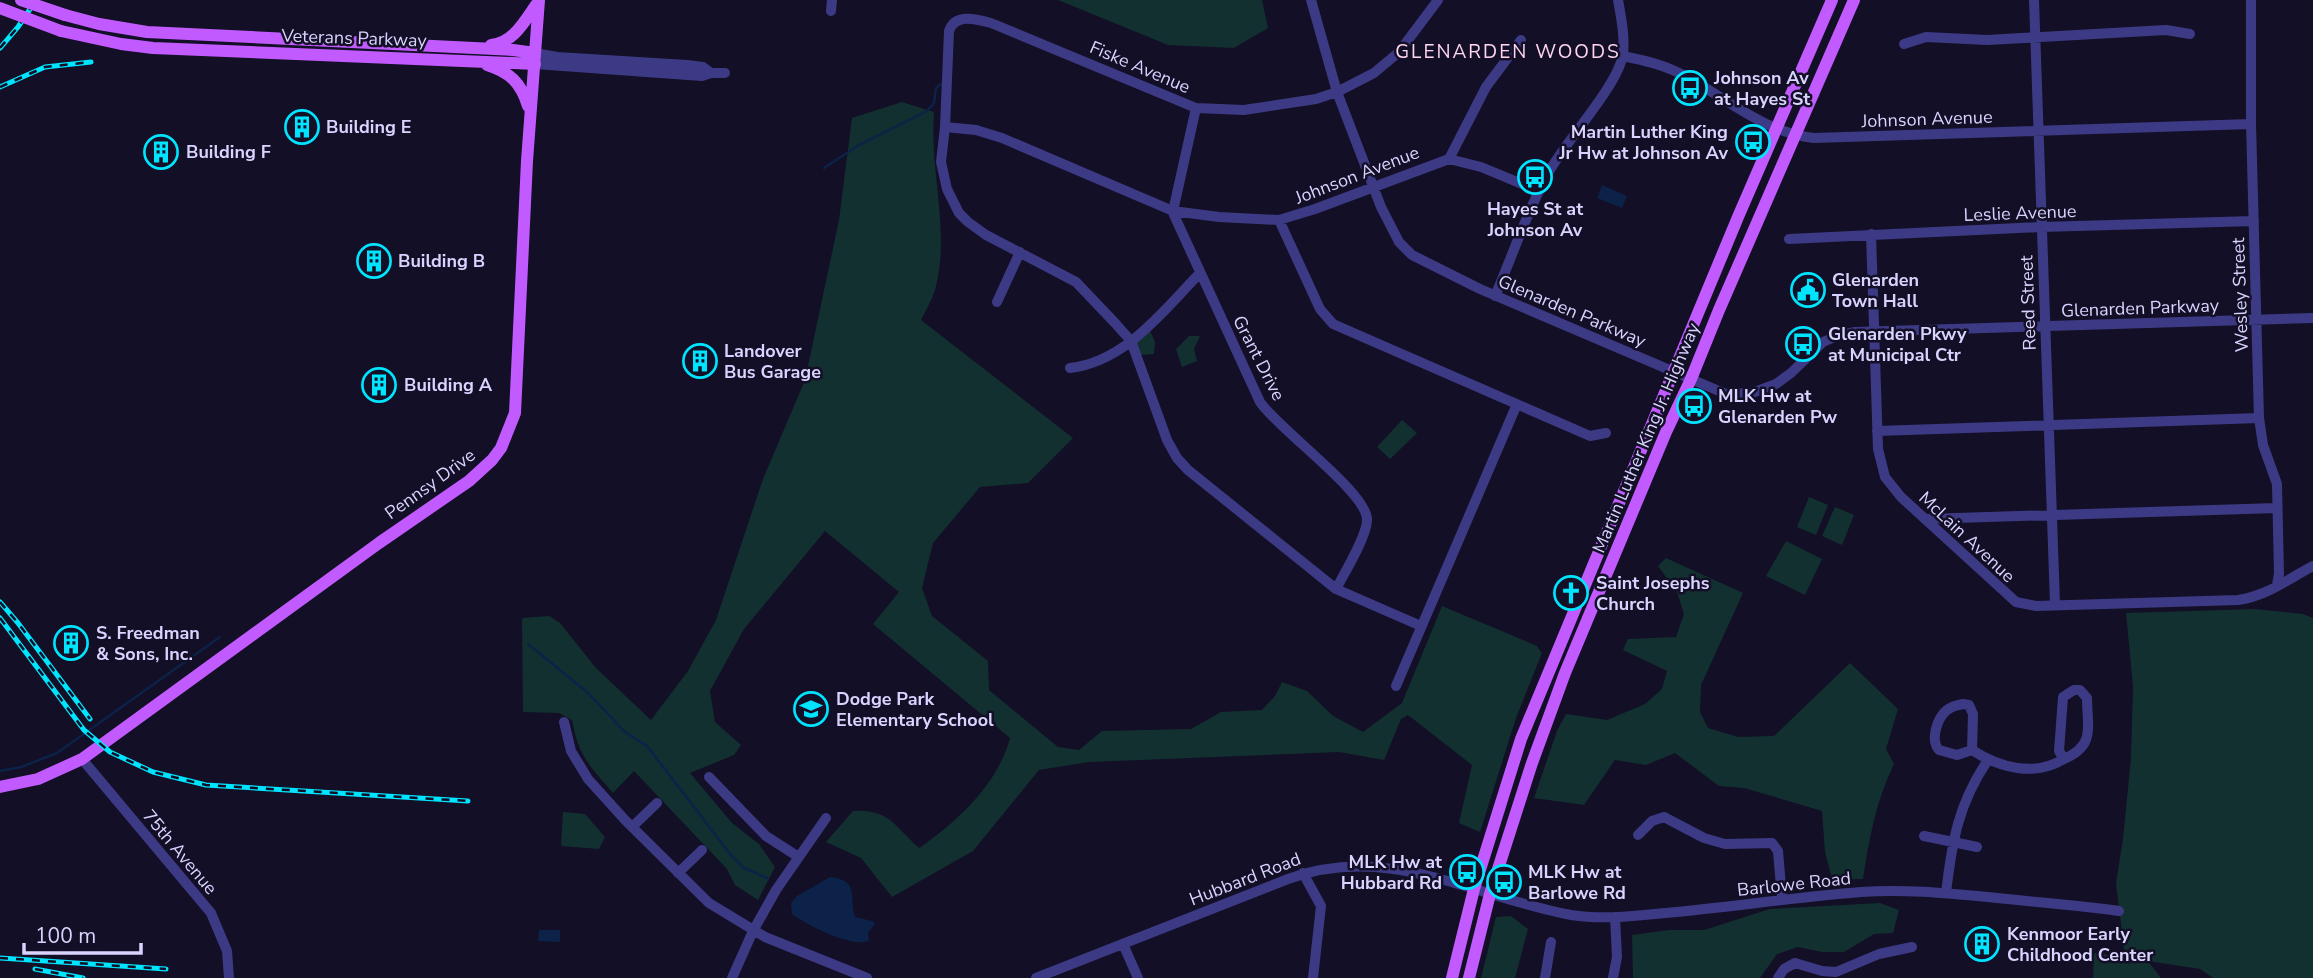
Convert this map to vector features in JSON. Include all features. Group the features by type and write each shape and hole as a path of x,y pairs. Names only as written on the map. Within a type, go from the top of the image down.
{"main road":[{"name":"Veterans Parkway","path":"21,0 99,24 147,32 474,48 535,59"},
{"name":"Martin Luther King Jr. Highway","path":"1452,978 1474,889 1521,739 1674,370 1832,0"},
{"name":"Martin Luther King Jr. Highway","path":"1469,978 1490,894 1532,763 1580,639 1666,432 1854,0"},
{"path":"474,48 498,44 516,33 538,1"},
{"name":"Pennsy Drive","path":"0,787 38,779 82,759 379,543 469,481 501,449 515,413 538,1"},
{"name":"Veterans Parkway","path":"0,8 61,30 121,44 153,48 453,59 535,59"},
{"path":"453,59 490,65 510,75 521,86 530,113"},
{"path":"1563,637 1580,639"}],"street":[{"name":"Glenarden Parkway","path":"1311,0 1337,92 1373,187 1405,250 1495,296 1726,394 1752,393 1783,380 1815,348 1829,339 1845,334 2313,318"},
{"name":"Fiske Avenue","path":"945,127 949,28 958,19 991,23 1196,108 1257,109 1337,92 1386,65 1438,0"},
{"path":"1495,296 1539,191 1558,156 1607,89 1623,56 1618,0"},
{"name":"Reed Street","path":"2034,0 2054,604"},
{"name":"Wesley Street","path":"2251,0 2251,124 2259,418 2263,444 2276,479 2279,574 2277,585"},
{"path":"1904,44 1926,37 1967,40 2166,30 2190,34"},
{"path":"1521,40 1486,87 1449,159 1482,167 1539,191"},
{"name":"Johnson Avenue","path":"1623,56 1654,63 1678,73 1738,111 1776,130 1805,137 2251,124"},
{"name":"Veterans Parkway","path":"535,59 557,57 687,65 703,67 711,73 725,73"},
{"path":"1173,211 1196,108"},
{"path":"945,127 941,168 963,218 976,229 1076,282 1131,341 1167,440 1182,464 1336,589 1421,626"},
{"name":"Johnson Avenue","path":"945,127 976,130 1002,138 1173,211 1219,217 1279,220 1449,159"},
{"name":"Grant Drive","path":"1173,211 1200,274 1265,408 1338,479 1365,511 1366,525 1336,589"},
{"path":"1279,220 1320,309 1333,324 1590,436 1606,433"},
{"name":"Leslie Avenue","path":"1788,239 2041,227 2254,221"},
{"name":"McLain Avenue","path":"1871,234 1877,431 1879,457 1885,477 1901,497 2016,602 2028,606 2238,600 2261,595 2313,566"},
{"path":"997,302 1020,252"},
{"path":"1070,368 1104,359 1131,341 1200,274"},
{"path":"1396,686 1517,404"},
{"path":"1877,431 2259,418"},
{"path":"1925,519 2277,508"},
{"path":"1972,750 1988,760 2015,768 2038,769 2064,759 2083,749 2087,741 2087,698 2080,690 2070,691 2063,696 2059,751 2064,759"},
{"path":"1969,705 1972,710 1972,750 1964,755 1957,755 1936,747 1934,737 1942,714 1950,707 1969,705"},
{"path":"564,722 571,751 578,765 632,827 709,903 753,931 867,978"},
{"name":"75th Avenue","path":"82,759 211,913 227,951 229,978"},
{"path":"1946,893 1952,841 1968,794 1988,760"},
{"path":"709,777 766,836 797,856"},
{"path":"632,827 657,803"},
{"path":"1638,835 1652,821 1664,817 1703,838 1725,844 1772,843 1778,851 1782,899"},
{"path":"732,978 753,931 797,856 825,818"},
{"path":"1924,836 1977,847"},
{"path":"678,873 702,850"},
{"name":"Hubbard Road","path":"1042,977 1303,873 1335,866 1373,865 1408,871 1474,889"},
{"path":"1303,873 1321,906 1313,978"},
{"name":"Barlowe Road","path":"1474,889 1569,914 1615,917 1882,891 1946,893 2119,911"},
{"path":"1613,978 1617,957 1615,917"},
{"path":"1545,978 1551,942"},
{"path":"1123,944 1138,978"},
{"path":"1778,978 1795,963 1836,972 1885,952 1912,947"}],"green space":[{"path":"1058,0 1262,0 1268,28 1234,48 1168,45"},
{"path":"902,102 934,112 934,157 941,246 935,290 921,320 1073,438 1028,483 980,487 933,543 922,588 932,616 988,661 989,690 1058,747 1079,750 1102,731 1191,729 1221,712 1262,710 1275,696 1282,682 1307,691 1333,716 1363,732 1402,703 1442,606 1537,646 1542,653 1516,718 1480,832 1459,823 1472,765 1408,715 1401,719 1384,760 1339,752 1089,762 1039,770 973,851 892,897 861,858 826,842 853,811 865,811 884,816 919,848 961,814 986,786 1004,755 1010,738 873,624 899,592 825,531 744,629 710,691 715,722 741,745 734,755 690,773 732,823 759,844 775,867 758,900 735,885 727,869 634,771 613,793 586,760 572,720 559,713 523,712 522,618 549,616 560,623 596,668 651,720 688,671 716,620 763,479 805,380 839,220 852,118"},
{"path":"1149,328 1155,342 1154,354 1141,355 1137,352 1136,339"},
{"path":"1189,336 1200,336 1194,349 1197,361 1182,367 1176,349"},
{"path":"1402,420 1417,433 1390,459 1377,447"},
{"path":"1809,497 1828,505 1816,535 1797,527"},
{"path":"1835,507 1854,515 1842,545 1822,536"},
{"path":"1786,541 1822,559 1805,595 1766,576"},
{"path":"1666,558 1743,593 1701,685 1700,712 1708,728 1738,737 1774,736 1850,663 1898,709 1886,749 1894,764 1874,820 1863,879 1832,879 1825,852 1822,811 1744,788 1719,786 1675,753 1646,765 1615,760 1584,805 1534,798 1557,731 1566,714 1607,720 1645,704 1662,689 1667,671 1623,650 1628,639 1676,637 1684,614 1677,592 1658,566"},
{"path":"2255,609 2303,614 2313,618 2313,978 2213,978 2200,969 2148,961 2161,978 2093,978 2094,953 2125,957 2116,883 2131,758 2133,686 2126,613"},
{"path":"563,812 585,814 605,837 599,849 561,846"},
{"path":"1880,903 1899,910 1893,933 1874,934 1844,952 1822,952 1798,947 1777,954 1760,978 1633,978 1632,935 1669,930 1704,930 1770,909"},
{"path":"1511,916 1528,929 1515,978 1481,978 1496,917"}],"water":[{"path":"1602,185 1627,196 1622,208 1597,198"},
{"path":"830,877 850,886 855,917 875,924 868,933 869,940 853,942 842,939 792,914 791,903 797,896"},
{"path":"539,930 560,930 560,942 538,941"}],"waterway":[{"path":"824,168 859,145 927,111 934,103 936,88 941,84"},
{"path":"0,771 21,767 57,753 220,637"},
{"path":"528,644 588,693 625,732 647,746 731,855 744,868 767,878"}],"railway":[{"path":"0,48 36,0"},
{"path":"0,87 45,67 91,62"},
{"path":"0,602 90,719"},
{"path":"0,618 84,730 110,752 153,772 206,785 468,801"},
{"path":"0,958 166,969"},
{"path":"35,969 83,978"}],"place":[{"name":"Johnson Av at Hayes St","path":"1690,88"},
{"name":"Building E","path":"302,127"},
{"name":"Martin Luther King Jr Hw at Johnson Av","path":"1753,142"},
{"name":"Building F","path":"161,152"},
{"name":"Hayes St at Johnson Av","path":"1535,177"},
{"name":"Building B","path":"374,261"},
{"name":"Glenarden Town Hall","path":"1808,290"},
{"name":"Glenarden Pkwy at Municipal Ctr","path":"1803,344"},
{"name":"Landover Bus Garage","path":"700,361"},
{"name":"Building A","path":"379,385"},
{"name":"MLK Hw at Glenarden Pw","path":"1694,406"},
{"name":"Saint Josephs Church","path":"1571,593"},
{"name":"S. Freedman & Sons, Inc.","path":"71,643"},
{"name":"Dodge Park Elementary School","path":"811,709"},
{"name":"MLK Hw at Hubbard Rd","path":"1467,872"},
{"name":"MLK Hw at Barlowe Rd","path":"1504,882"},
{"name":"Kenmoor Early Childhood Center","path":"1982,944"}],"district":[{"name":"GLENARDEN WOODS","path":"1508,52"}]}
